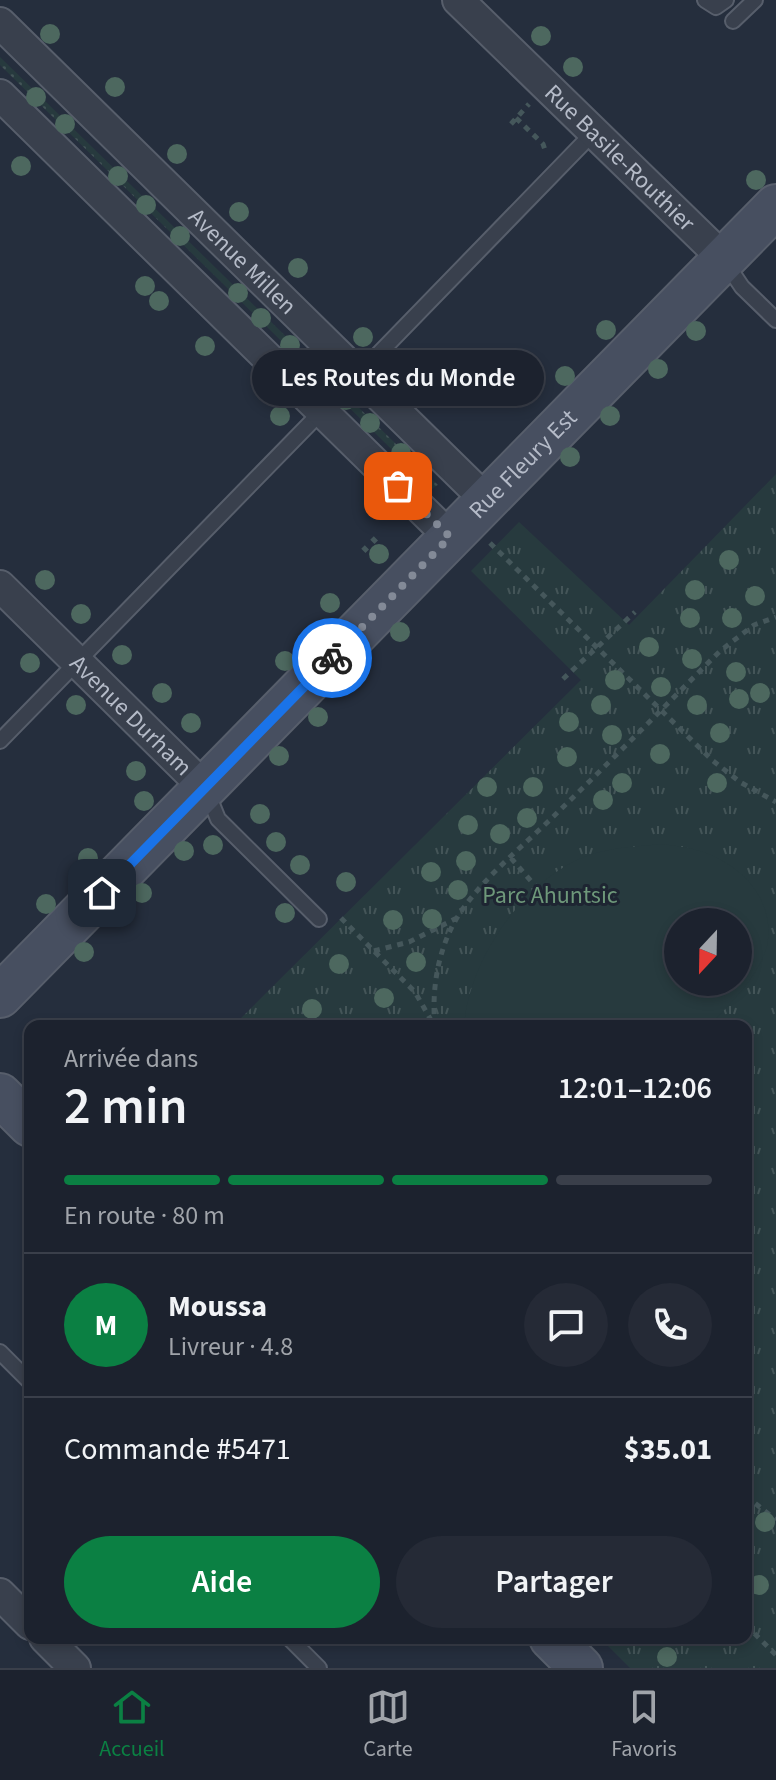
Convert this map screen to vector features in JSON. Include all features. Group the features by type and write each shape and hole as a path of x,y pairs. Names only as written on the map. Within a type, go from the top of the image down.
{"street":[{"name":"Rue Basile-Routhier","path":"458,0 723,258"},
{"name":"Avenue Millen","path":"0,23 486,500"},
{"name":"Avenue Millen","path":"0,95 322,411 470,540"},
{"name":"Rue Fleury Est","path":"0,996 205,788 470,540 486,500 776,206"},
{"name":"Avenue Durham","path":"0,586 205,788"},
{"path":"0,1095 24,1119"},
{"path":"0,1594 24,1618"},
{"path":"51,1644 75,1668"},
{"path":"557,1644 581,1668"}],"lane":[{"path":"705,0 716,7 726,0"},
{"path":"733,21 755,0"},
{"path":"358,375 594,132"},
{"name":"Rue Basile-Routhier","path":"723,258 742,287 776,320"},
{"path":"0,741 322,411"},
{"name":"Avenue Durham","path":"205,788 218,819 319,919"},
{"path":"0,1352 24,1376"},
{"path":"295,1644 319,1668"}],"path":[{"path":"511,124 530,104"},
{"path":"516,118 543,144 546,150 543,161"},
{"path":"372,538 386,552"},
{"path":"470,540 598,647 712,760 740,782 776,802"},
{"path":"363,547 377,561"},
{"path":"563,679 635,612"},
{"path":"433,1020 432,1003 443,948 458,917 511,858 736,636 776,617"},
{"path":"511,858 537,888"},
{"path":"373,952 409,942 458,917"},
{"path":"341,918 415,992 431,1020"},
{"path":"752,1501 776,1520"},
{"path":"752,1631 776,1655"}],"green space":[{"path":"0,57 438,485 432,489 0,65"},
{"name":"Parc Ahuntsic","path":"776,474 776,1668 630,1668 606,1644 752,1644 752,1020 239,1020 581,680 471,571 519,522 629,625"},
{"path":"663,844 715,857 742,874 761,899 768,929 767,946 752,976 752,908 664,908 664,996 737,996 715,1020 465,1020 477,973 506,921 547,878 571,863 604,851"}],"way so far":[{"path":"332,658 450,537 398,486"}],"place":[{"name":"Les Routes du Monde","path":"398,486"}],"route":[{"path":"102,893 332,658"}]}
